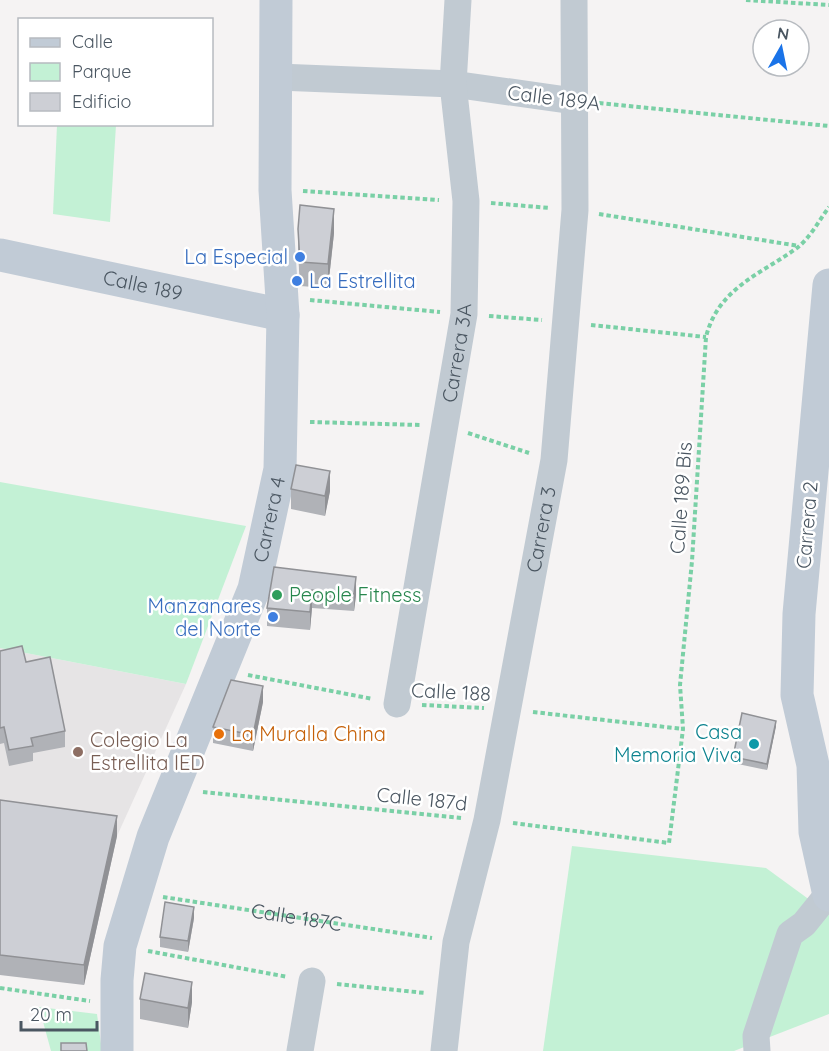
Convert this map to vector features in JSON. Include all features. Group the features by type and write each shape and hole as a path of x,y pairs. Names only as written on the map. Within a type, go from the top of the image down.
{"street":[{"name":"Carrera 4","path":"117,1051 120,946 153,837 254,589 280,470 282,306 275,190 278,77 276,0"},
{"name":"Carrera 3A","path":"398,704 464,314 466,201 453,84 458,0"},
{"name":"Carrera 3","path":"444,1051 456,942 487,820 554,460 575,210 574,0"},
{"name":"Calle 189A","path":"278,77 453,84 574,101"},
{"name":"Calle 189","path":"0,255 282,306"},
{"name":"Carrera 2","path":"829,285 799,614 797,695 813,765 815,832 829,894"},
{"path":"757,1051 756,1036 790,934 804,924 829,894"},
{"path":"300,1051 312,981"}],"path":[{"path":"746,0 829,5"},
{"name":"Calle 189A","path":"574,101 829,126"},
{"path":"275,190 575,210 799,246"},
{"name":"Calle 189 Bis","path":"669,843 683,729 680,685 692,561 706,337 711,319 736,288 799,246 829,207"},
{"path":"282,306 464,314 706,337"},
{"name":"Calle 188","path":"221,670 398,704 506,709 683,729"},
{"name":"Calle 187d","path":"172,789 487,820 669,843"},
{"name":"Calle 187C","path":"136,893 456,942"},
{"path":"0,988 117,1006"}],"shaded area":[{"name":"Colegio La Estrellita IED","path":"0,648 186,684 117,836 0,820"}],"green space":[{"path":"57,126 116,126 110,222 53,214"},
{"path":"0,482 246,526 186,684 0,648"},
{"path":"572,846 766,868 829,914 829,1014 734,1051 543,1051"},
{"path":"39,1007 97,1014 102,1051 51,1051"}],"building":[{"path":"300,205 334,209 328,264 300,262 298,229"},
{"path":"296,465 330,471 325,496 291,489"},
{"path":"274,567 356,577 354,594 312,590 310,612 267,608"},
{"path":"22,646 26,662 50,657 65,731 31,738 33,746 9,750 4,727 0,728 0,651"},
{"path":"231,680 263,686 253,735 213,727"},
{"name":"Casa Memoria Viva","path":"742,713 776,721 767,764 733,757"},
{"path":"0,800 117,816 84,965 0,955"},
{"path":"165,902 194,907 188,941 160,937"},
{"path":"145,973 192,982 188,1008 140,999"},
{"path":"61,1043 86,1043 87,1051 61,1051"}],"place":[{"name":"La Especial","path":"300,257"},
{"name":"La Estrellita","path":"297,281"},
{"name":"People Fitness","path":"277,595"},
{"name":"Manzanares del Norte","path":"273,617"},
{"name":"La Muralla China","path":"219,734"},
{"name":"Casa Memoria Viva","path":"754,744"},
{"name":"Colegio La Estrellita IED","path":"78,752"}]}
